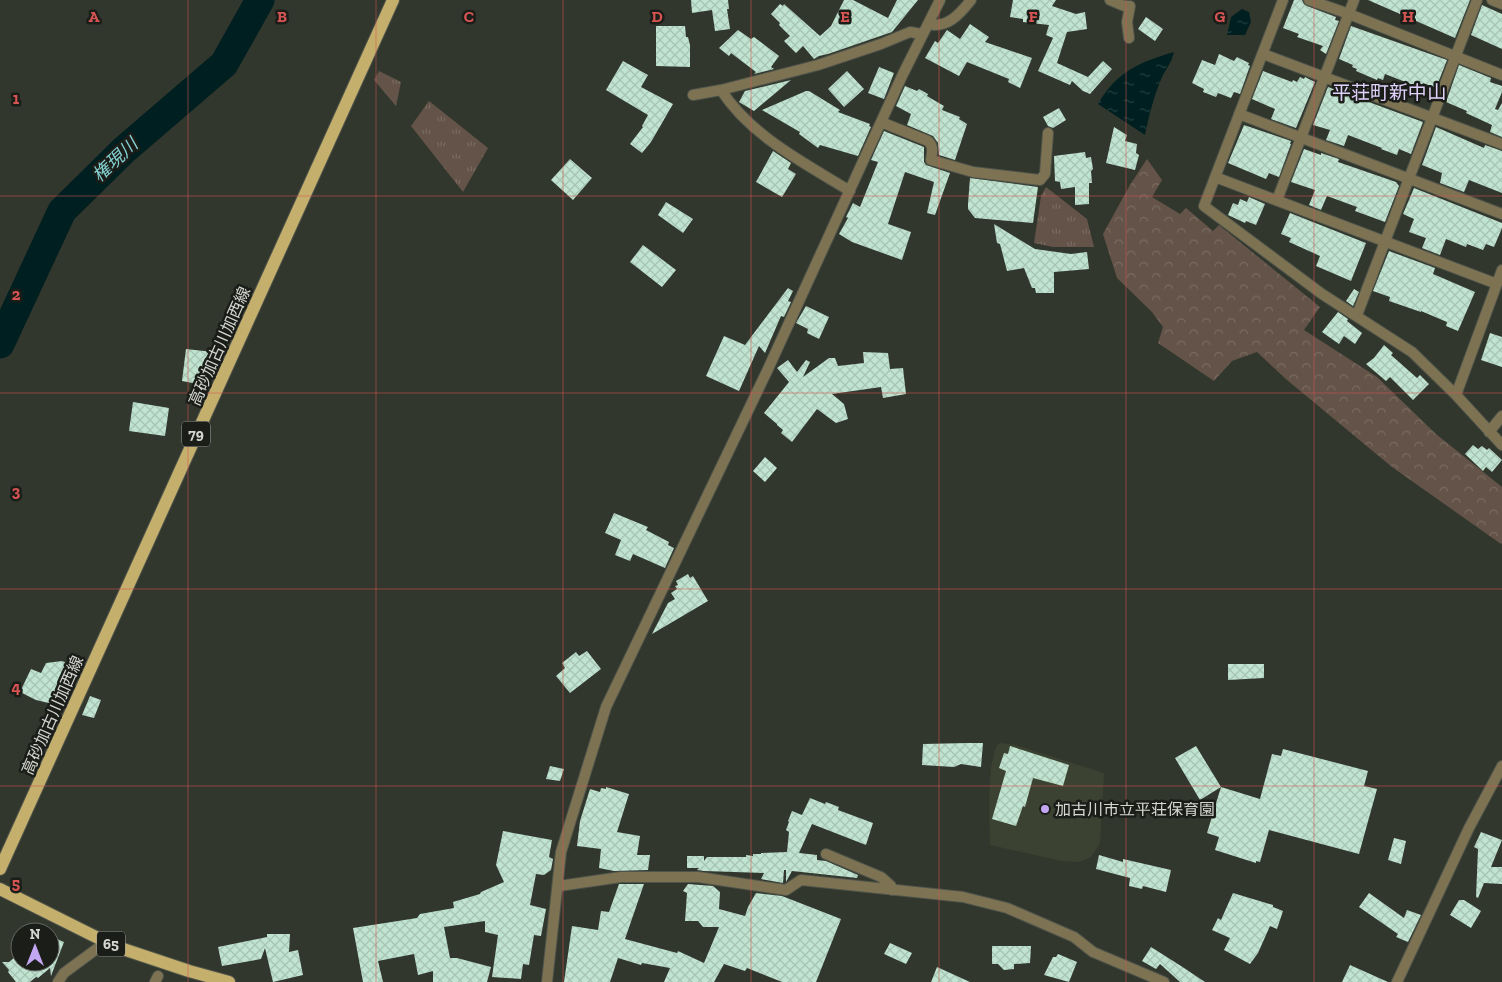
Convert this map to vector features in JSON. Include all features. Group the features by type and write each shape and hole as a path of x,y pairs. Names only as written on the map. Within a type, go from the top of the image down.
{"main road":[{"name":"高砂加古川加西線","path":"0,869 393,0"},
{"name":"65","path":"0,889 106,942 189,971 229,982"}],"street":[{"path":"547,982 562,852 606,707 760,387 881,122 940,0"},
{"path":"928,24 936,26 944,24 963,10 971,0"},
{"path":"1110,0 1124,6 1130,6 1127,22 1129,38"},
{"path":"1283,0 1204,206 1322,294 1412,352 1456,395 1502,445"},
{"path":"1308,0 1349,14 1502,75"},
{"path":"1277,200 1323,76 1354,0"},
{"path":"1357,316 1477,0"},
{"path":"1492,0 1502,4"},
{"path":"693,95 721,90 842,58 910,32 922,34"},
{"path":"1263,54 1502,144"},
{"path":"721,90 730,105 777,146 850,191"},
{"path":"1239,114 1502,214"},
{"path":"881,122 932,144 930,160 973,172 1040,180 1045,174 1048,133"},
{"path":"1215,177 1497,284"},
{"path":"1456,395 1502,270"},
{"path":"1489,432 1502,416"},
{"path":"1397,982 1469,828 1502,766"},
{"path":"826,854 880,878 891,886 892,890"},
{"path":"559,886 621,878 698,877 786,890 801,880 963,896 1007,908 1074,937 1093,952 1164,982"},
{"path":"58,982 64,973 106,942"}],"shaded area":[{"name":"加古川市立平荘保育園","path":"1001,743 1015,745 1104,773 1100,843 1091,857 1079,862 1061,861 990,845 989,798 991,768 995,749"}],"green space":[{"path":"379,71 401,82 396,106 374,80"},
{"path":"429,101 488,148 463,192 411,126"},
{"path":"1147,159 1162,180 1152,197 1180,214 1186,208 1213,231 1219,225 1320,307 1304,330 1377,377 1436,434 1502,487 1501,544 1392,467 1287,380 1257,352 1232,361 1214,381 1158,343 1163,327 1152,312 1117,278 1103,234 1130,185"},
{"path":"1046,187 1087,219 1094,247 1053,247 1034,243 1041,196"}],"water":[{"path":"1242,9 1249,12 1251,22 1245,35 1227,35 1231,17"},
{"path":"1174,52 1157,91 1145,135 1098,104 1113,83 1130,69"}],"building":[{"path":"691,0 728,0 729,9 727,9 730,29 715,31 712,10 692,13"},
{"path":"844,0 853,0 888,18 897,0 918,0 892,32 814,59 803,46 796,53 784,41 790,36 771,14 780,4 783,6 784,4 820,36 831,26"},
{"path":"1013,0 1056,0 1052,6 1076,14 1085,12 1087,29 1067,32 1057,63 1088,77 1103,61 1112,69 1090,94 1083,91 1072,81 1070,85 1038,71 1053,38 1046,35 1049,25 1023,22 1023,19 1010,17"},
{"path":"1294,0 1302,0 1307,6 1336,17 1335,20 1339,21 1326,54 1320,50 1323,46 1297,37 1299,34 1283,28"},
{"path":"1368,0 1470,0 1455,38"},
{"path":"1482,5 1502,14 1502,49 1471,35"},
{"path":"1146,17 1163,29 1155,41 1138,29"},
{"path":"970,24 989,37 985,42 1032,58 1020,88 1008,82 1009,79 967,62 959,76 925,58 935,41 938,43 947,30 960,39"},
{"path":"656,26 685,26 686,37 688,37 690,45 690,67 656,66"},
{"path":"1351,26 1447,60 1436,88 1423,83 1421,88 1385,74 1383,80 1378,78 1377,80 1356,71 1357,69 1352,67 1353,65 1339,59"},
{"path":"738,30 751,39 754,37 779,56 771,67 774,69 754,74 756,72 731,53 729,56 719,48"},
{"path":"1219,54 1234,61 1237,57 1249,63 1248,65 1250,66 1240,94 1234,92 1231,98 1218,93 1216,97 1203,92 1204,89 1192,83 1202,60 1215,65"},
{"path":"623,61 648,75 641,87 673,104 651,142 642,153 630,144 643,127 648,115 606,90"},
{"path":"1459,65 1491,78 1490,82 1502,86 1502,92 1495,109 1498,110 1502,103 1502,137 1490,132 1492,125 1446,102"},
{"path":"879,67 894,73 884,99 868,93"},
{"path":"847,71 864,89 844,107 828,89"},
{"path":"1263,71 1292,82 1293,80 1297,82 1300,77 1304,79 1305,77 1315,82 1296,128 1271,119 1275,109 1252,99"},
{"path":"791,80 754,111 739,102 745,91"},
{"path":"905,86 917,91 919,89 928,94 927,96 944,106 942,110 960,117 959,119 967,124 955,160 939,155 938,143 933,136 907,125 911,114 896,106"},
{"path":"1328,87 1423,122 1411,154 1399,149 1397,155 1348,135 1344,146 1326,140 1330,130 1313,125"},
{"path":"806,91 840,110 838,112 870,124 869,126 871,127 858,156 820,145 818,148 799,134 800,132 762,110"},
{"path":"1059,108 1066,120 1053,128 1048,126 1043,117"},
{"path":"1244,125 1291,141 1279,177 1269,173 1266,179 1228,163"},
{"path":"1114,127 1127,135 1125,141 1137,144 1136,153 1139,155 1135,170 1106,163"},
{"path":"1436,127 1484,148 1485,145 1502,151 1502,193 1469,180 1464,192 1440,183 1442,173 1422,165"},
{"path":"884,131 924,147 924,162 926,165 950,173 935,215 927,213 934,182 905,172 888,224 911,232 902,260 852,242 839,234 848,218 846,217 853,203 860,207 878,162 871,160"},
{"path":"1304,149 1339,159 1338,162 1396,182 1399,186 1385,222 1355,211 1357,207 1327,196 1321,210 1309,205 1315,190 1291,182"},
{"path":"773,151 791,163 788,169 796,174 782,197 756,182"},
{"path":"1085,152 1086,158 1091,157 1093,169 1091,171 1092,183 1089,183 1089,204 1075,205 1075,187 1061,189 1060,182 1055,181 1054,156"},
{"path":"570,159 592,178 573,200 551,180"},
{"path":"970,178 1038,187 1033,223 975,218 968,209"},
{"path":"1414,188 1502,223 1502,228 1494,247 1486,244 1483,250 1467,244 1466,247 1446,239 1440,255 1422,248 1426,238 1409,232 1414,219 1403,214"},
{"path":"1249,197 1265,204 1256,225 1246,221 1245,223 1228,215 1233,203 1238,205 1240,199 1247,202"},
{"path":"666,202 693,219 683,233 658,215"},
{"path":"1290,213 1366,243 1351,281 1316,266 1320,256 1289,242 1291,238 1281,234"},
{"path":"994,224 1035,249 1071,254 1087,252 1089,269 1054,272 1054,293 1036,293 1024,268 1007,271 1000,244 997,243"},
{"path":"643,245 676,270 662,287 630,262"},
{"path":"1389,251 1435,268 1433,274 1475,292 1458,331 1446,326 1447,322 1389,301 1390,297 1373,291"},
{"path":"788,288 793,291 788,301 791,302 784,317 781,316 765,353 759,346 739,391 706,376 724,336 745,345"},
{"path":"1354,289 1359,292 1353,306 1346,301"},
{"path":"806,306 829,317 819,339 807,333 808,329 796,323"},
{"path":"1338,312 1362,333 1355,344 1344,336 1339,344 1322,332"},
{"path":"1490,333 1502,337 1502,367 1481,360"},
{"path":"1384,345 1393,353 1391,355 1417,378 1420,375 1429,384 1413,400 1390,377 1386,381 1366,364 1374,358"},
{"path":"186,349 213,352 212,371 205,370 203,380 199,380 198,384 182,381"},
{"path":"863,352 888,353 890,369 903,368 906,394 883,398 881,387 832,394 844,404 848,419 836,423 817,409 792,442 781,433 783,430 764,413 789,382 777,368 788,360 797,372 806,360 810,362 803,377 829,358 835,358 838,366 864,363"},
{"path":"133,402 169,408 165,436 129,431"},
{"path":"1473,445 1478,449 1482,446 1487,450 1489,448 1502,460 1492,472 1486,467 1483,471 1465,454"},
{"path":"765,457 777,468 765,482 753,471"},
{"path":"614,513 648,527 646,530 669,542 668,545 674,548 665,568 633,554 630,561 615,555 621,540 605,533"},
{"path":"688,574 690,578 693,576 708,601 652,634 668,603 675,599 671,593 677,589 675,586 678,585 676,581"},
{"path":"587,651 601,669 570,693 556,676 565,668 562,663 576,652 579,656"},
{"path":"62,661 71,665 64,681 67,686 57,705 36,700 20,692 31,669 41,673 46,663"},
{"path":"1228,664 1264,664 1264,678 1228,680"},
{"path":"90,696 101,700 94,718 82,715"},
{"path":"983,743 981,767 961,764 954,767 922,765 923,744"},
{"path":"1010,746 1069,765 1063,786 1033,778 1025,807 1023,806 1016,826 992,819 1006,771 999,768 1004,753 1008,754"},
{"path":"1196,746 1221,787 1200,800 1175,758"},
{"path":"1283,749 1368,771 1364,786 1377,789 1359,854 1269,830 1260,862 1256,861 1256,863 1215,850 1219,837 1207,833 1221,787 1260,799 1272,754 1281,756"},
{"path":"550,766 564,769 560,781 546,779"},
{"path":"606,787 629,794 617,832 640,836 637,855 650,855 648,870 614,871 599,868 601,849 577,846 580,821 590,789 600,792 601,788 606,789"},
{"path":"810,798 839,807 838,810 873,823 866,845 812,824 799,853 817,855 817,860 826,861 858,875 857,878 792,871 786,882 786,870 784,870 783,883 761,879 764,873 704,871 697,870 699,868 687,868 687,856 704,856 704,861 707,857 746,857 746,855 753,856 753,854 761,853 787,852 789,832 786,830 792,811 802,815"},
{"path":"503,831 552,840 549,857 553,859 551,870 544,875 536,874 530,905 546,909 541,936 534,935 529,965 523,964 521,979 492,977 498,935 485,932 485,921 444,927 450,958 457,958 491,967 487,982 433,982 433,971 418,975 414,954 378,961 383,982 363,982 353,928 417,918 420,914 454,908 453,902 480,894 504,882 496,865"},
{"path":"1481,832 1502,840 1491,867 1502,867 1502,884 1484,883 1478,898 1476,897 1478,849 1474,847"},
{"path":"1394,838 1406,841 1401,864 1388,860"},
{"path":"1099,855 1123,862 1123,859 1171,870 1166,892 1143,886 1142,889 1129,886 1130,878 1096,869"},
{"path":"619,884 644,884 625,939 677,953 678,951 704,963 719,927 703,927 698,921 685,921 687,893 683,891 688,884 713,886 720,892 719,909 745,916 756,893 782,896 841,919 816,982 782,982 747,968 745,971 724,964 714,982 664,982 670,968 642,963 641,965 618,958 610,982 564,982 572,926 598,930 601,911 609,912"},
{"path":"1233,893 1273,905 1273,907 1283,911 1277,929 1270,926 1258,953 1250,964 1224,950 1230,938 1212,930 1218,918 1221,920"},
{"path":"1369,893 1404,918 1407,910 1421,915 1408,942 1396,937 1398,934 1359,907"},
{"path":"1459,900 1464,900 1481,911 1471,928 1450,915"},
{"path":"267,934 290,934 289,952 298,950 303,975 273,982 265,948 261,959 222,966 218,947 267,937"},
{"path":"60,940 64,942 60,952"},
{"path":"890,943 912,953 906,964 884,954"},
{"path":"992,946 1031,946 1030,963 1014,964 1014,969 1004,970 998,964 992,964"},
{"path":"1151,947 1205,982 1180,982 1160,964 1156,969 1142,961"},
{"path":"1058,954 1077,962 1069,982 1044,975 1053,957 1056,957"},
{"path":"2,962 9,962 10,972 45,972 30,982 16,982"},
{"path":"1350,965 1388,982 1342,982"},
{"path":"937,967 970,982 931,982"}],"waterway":[{"name":"権現川","path":"0,344 62,211 124,150 224,64 260,0"}],"place":[{"name":"加古川市立平荘保育園","path":"1045,809"}],"district":[{"name":"平荘町新中山","path":"1389,92"}]}
